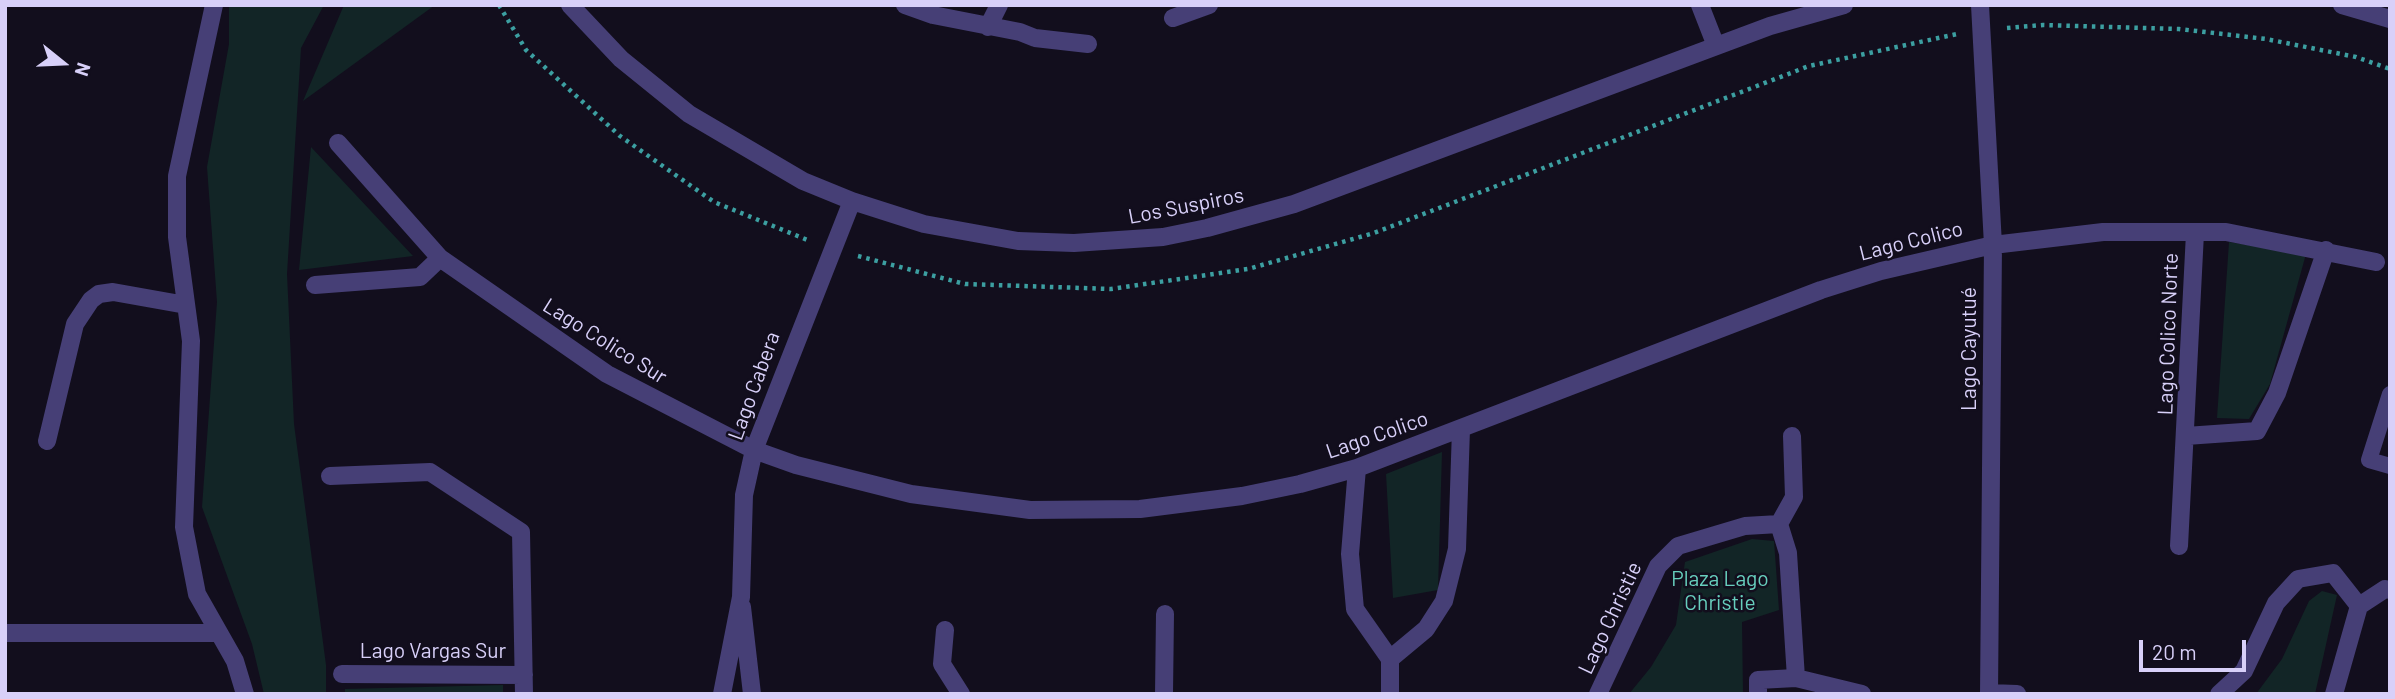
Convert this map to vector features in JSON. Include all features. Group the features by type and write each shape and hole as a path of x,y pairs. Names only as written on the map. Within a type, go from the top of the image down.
{"street":[{"path":"214,5 177,176 177,237 191,341 184,527 197,594 236,660 245,694"},
{"name":"Los Suspiros","path":"570,5 621,59 689,114 774,165 852,201 924,224 1018,241 1119,242 1174,235 1294,204 1770,26 1844,5"},
{"path":"905,5 933,15 1020,32 1035,38 1088,44"},
{"path":"988,27 999,5"},
{"path":"1173,18 1209,5"},
{"path":"1700,5 1716,46"},
{"name":"Lago Cayutué","path":"1980,5 1993,245 1989,694"},
{"path":"2342,5 2390,19"},
{"name":"Lago Colico Sur","path":"338,143 440,258 607,374 754,450"},
{"name":"Lago Cabera","path":"752,694 741,597 744,495 754,450 852,201"},
{"name":"Lago Colico Norte","path":"1993,245 2103,232 2226,232 2375,262"},
{"name":"Lago Colico Norte","path":"2179,546 2195,233"},
{"name":"Lago Colico","path":"754,450 853,481 911,494 1030,510 1089,512 1192,504 1300,484 1357,468 1821,290 1937,256 1993,245"},
{"name":"Lago Colico Norte","path":"2186,436 2257,431 2277,393 2326,250"},
{"path":"315,285 420,277 440,258"},
{"path":"47,441 75,324 92,300 99,294 113,292 186,305"},
{"path":"1390,659 1426,629 1444,601 1457,549 1462,464 1461,429"},
{"path":"1792,436 1794,497 1779,524 1788,552 1796,678"},
{"path":"1357,468 1350,554 1355,609 1390,659 1390,694"},
{"path":"330,476 430,472 521,532 524,694"},
{"name":"Lago Christie","path":"1598,694 1658,566 1678,546 1745,526 1779,524"},
{"path":"2219,694 2244,671 2276,603 2298,579 2333,573 2359,606"},
{"path":"2334,694 2359,606 2385,589 2390,590"},
{"name":"Lago Cabera","path":"722,694 741,597"},
{"path":"1164,694 1165,614"},
{"path":"945,629 942,663 961,694"},
{"path":"5,633 219,633"},
{"name":"Lago Vargas Sur","path":"342,674 524,675"},
{"path":"1758,694 1758,680 1796,678 1862,694"},
{"path":"1989,694 2017,694"}],"lane":[{"path":"2390,394 2369,460 2390,467"}],"green space":[{"path":"229,5 324,5 301,48 287,274 294,424 326,665 326,694 264,694 252,644 202,507 217,302 207,167 229,44"},
{"path":"344,5 435,5 303,101"},
{"path":"311,147 413,256 299,270"},
{"path":"2229,242 2306,254 2270,384 2249,419 2217,418"},
{"path":"1442,452 1438,590 1393,598 1386,474"},
{"name":"Plaza Lago Christie","path":"1752,539 1774,541 1779,610 1742,622 1743,694 1629,694 1651,667 1676,625 1685,562"},
{"path":"2322,591 2337,595 2315,694 2256,694 2282,659 2309,601"},
{"path":"503,685 503,694 345,694 345,689"}]}
